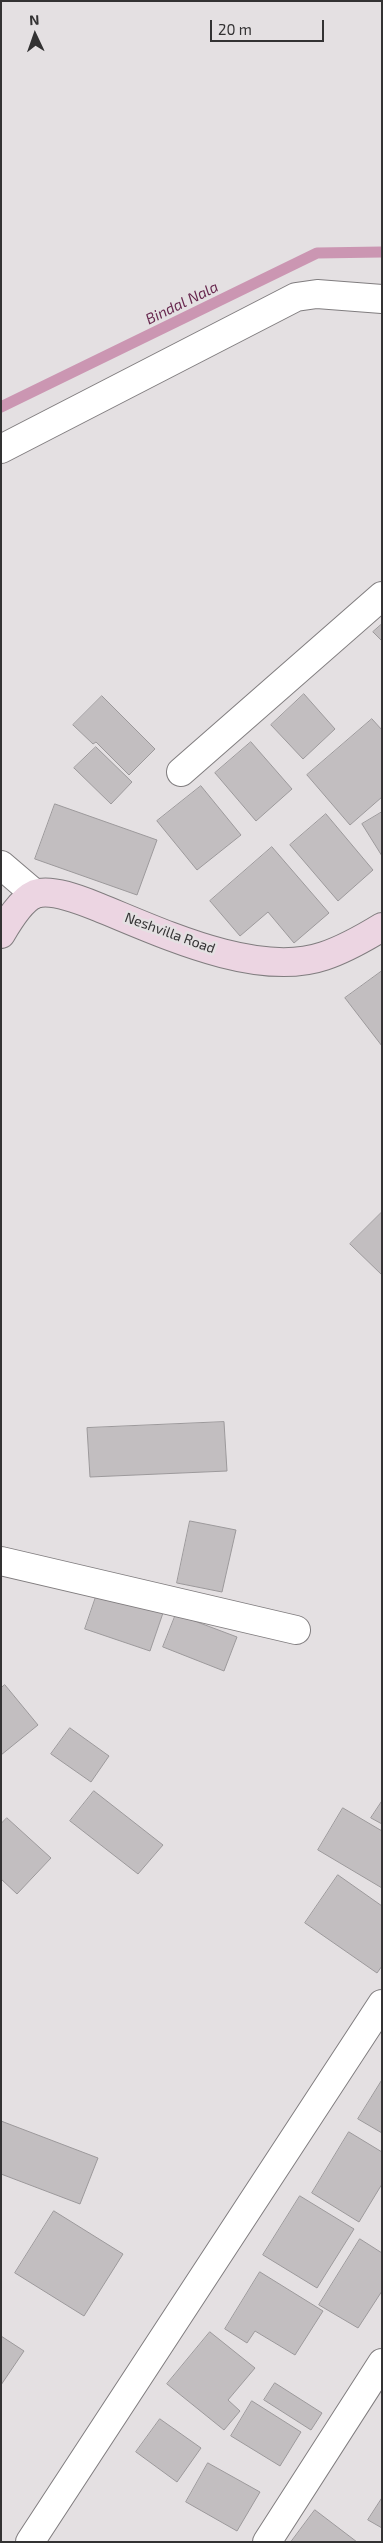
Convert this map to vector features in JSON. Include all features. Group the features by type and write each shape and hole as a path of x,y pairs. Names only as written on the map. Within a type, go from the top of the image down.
{"street":[{"path":"1,449 296,297 318,294 382,299"},
{"path":"180,772 382,596"},
{"path":"1,865 35,894 11,915 1,934"},
{"name":"Neshvilla Road","path":"35,894 56,894 79,899 197,946 250,959 286,962 323,957 358,941 382,926"},
{"path":"1,1561 296,1630"},
{"path":"30,2542 382,2004"},
{"path":"267,2542 382,2363"}],"building":[{"path":"382,624 382,641 373,632"},
{"path":"304,694 335,729 303,759 271,725"},
{"path":"102,696 155,749 129,775 96,742 93,744 73,725"},
{"path":"372,719 382,730 382,797 350,825 307,775"},
{"path":"251,742 292,789 256,821 215,773"},
{"path":"96,747 132,782 111,804 74,768"},
{"path":"201,786 241,835 197,870 157,821"},
{"path":"55,804 157,840 137,895 35,859"},
{"path":"382,812 382,856 362,824"},
{"path":"326,814 373,870 338,901 290,845"},
{"path":"272,847 329,913 294,943 268,912 240,936 210,901"},
{"path":"382,971 382,1046 345,998"},
{"path":"382,1212 382,1275 350,1244"},
{"path":"224,1422 227,1471 90,1477 87,1428"},
{"path":"190,1521 236,1530 222,1592 177,1583"},
{"path":"99,1588 164,1610 150,1651 85,1629"},
{"path":"176,1614 237,1637 224,1671 163,1647"},
{"path":"5,1685 38,1725 1,1755 1,1688"},
{"path":"70,1728 109,1756 91,1782 51,1754"},
{"path":"94,1791 163,1845 138,1874 70,1821"},
{"path":"382,1801 382,1824 371,1818"},
{"path":"343,1808 382,1831 382,1888 318,1850"},
{"path":"7,1818 51,1858 17,1894 1,1879 1,1824"},
{"path":"338,1875 382,1906 382,1966 377,1973 305,1923"},
{"path":"382,2080 382,2133 358,2119"},
{"path":"1,2121 98,2158 80,2204 1,2174"},
{"path":"349,2132 382,2152 382,2184 359,2222 312,2193"},
{"path":"300,2196 354,2229 317,2288 263,2255"},
{"path":"54,2211 123,2254 84,2316 15,2273"},
{"path":"360,2239 382,2253 382,2291 358,2328 319,2305"},
{"path":"260,2272 323,2311 295,2355 255,2331 247,2343 225,2329"},
{"path":"210,2332 255,2368 228,2400 240,2411 224,2430 167,2384"},
{"path":"1,2336 24,2351 1,2385"},
{"path":"275,2383 322,2413 311,2430 264,2400"},
{"path":"252,2401 301,2432 280,2466 231,2436"},
{"path":"160,2419 201,2448 177,2482 136,2452"},
{"path":"208,2463 260,2492 237,2531 186,2502"},
{"path":"382,2498 382,2528 368,2520"},
{"path":"315,2510 357,2542 291,2542"}],"waterway":[{"name":"Bindal Nala","path":"1,407 317,253 382,252"}]}
